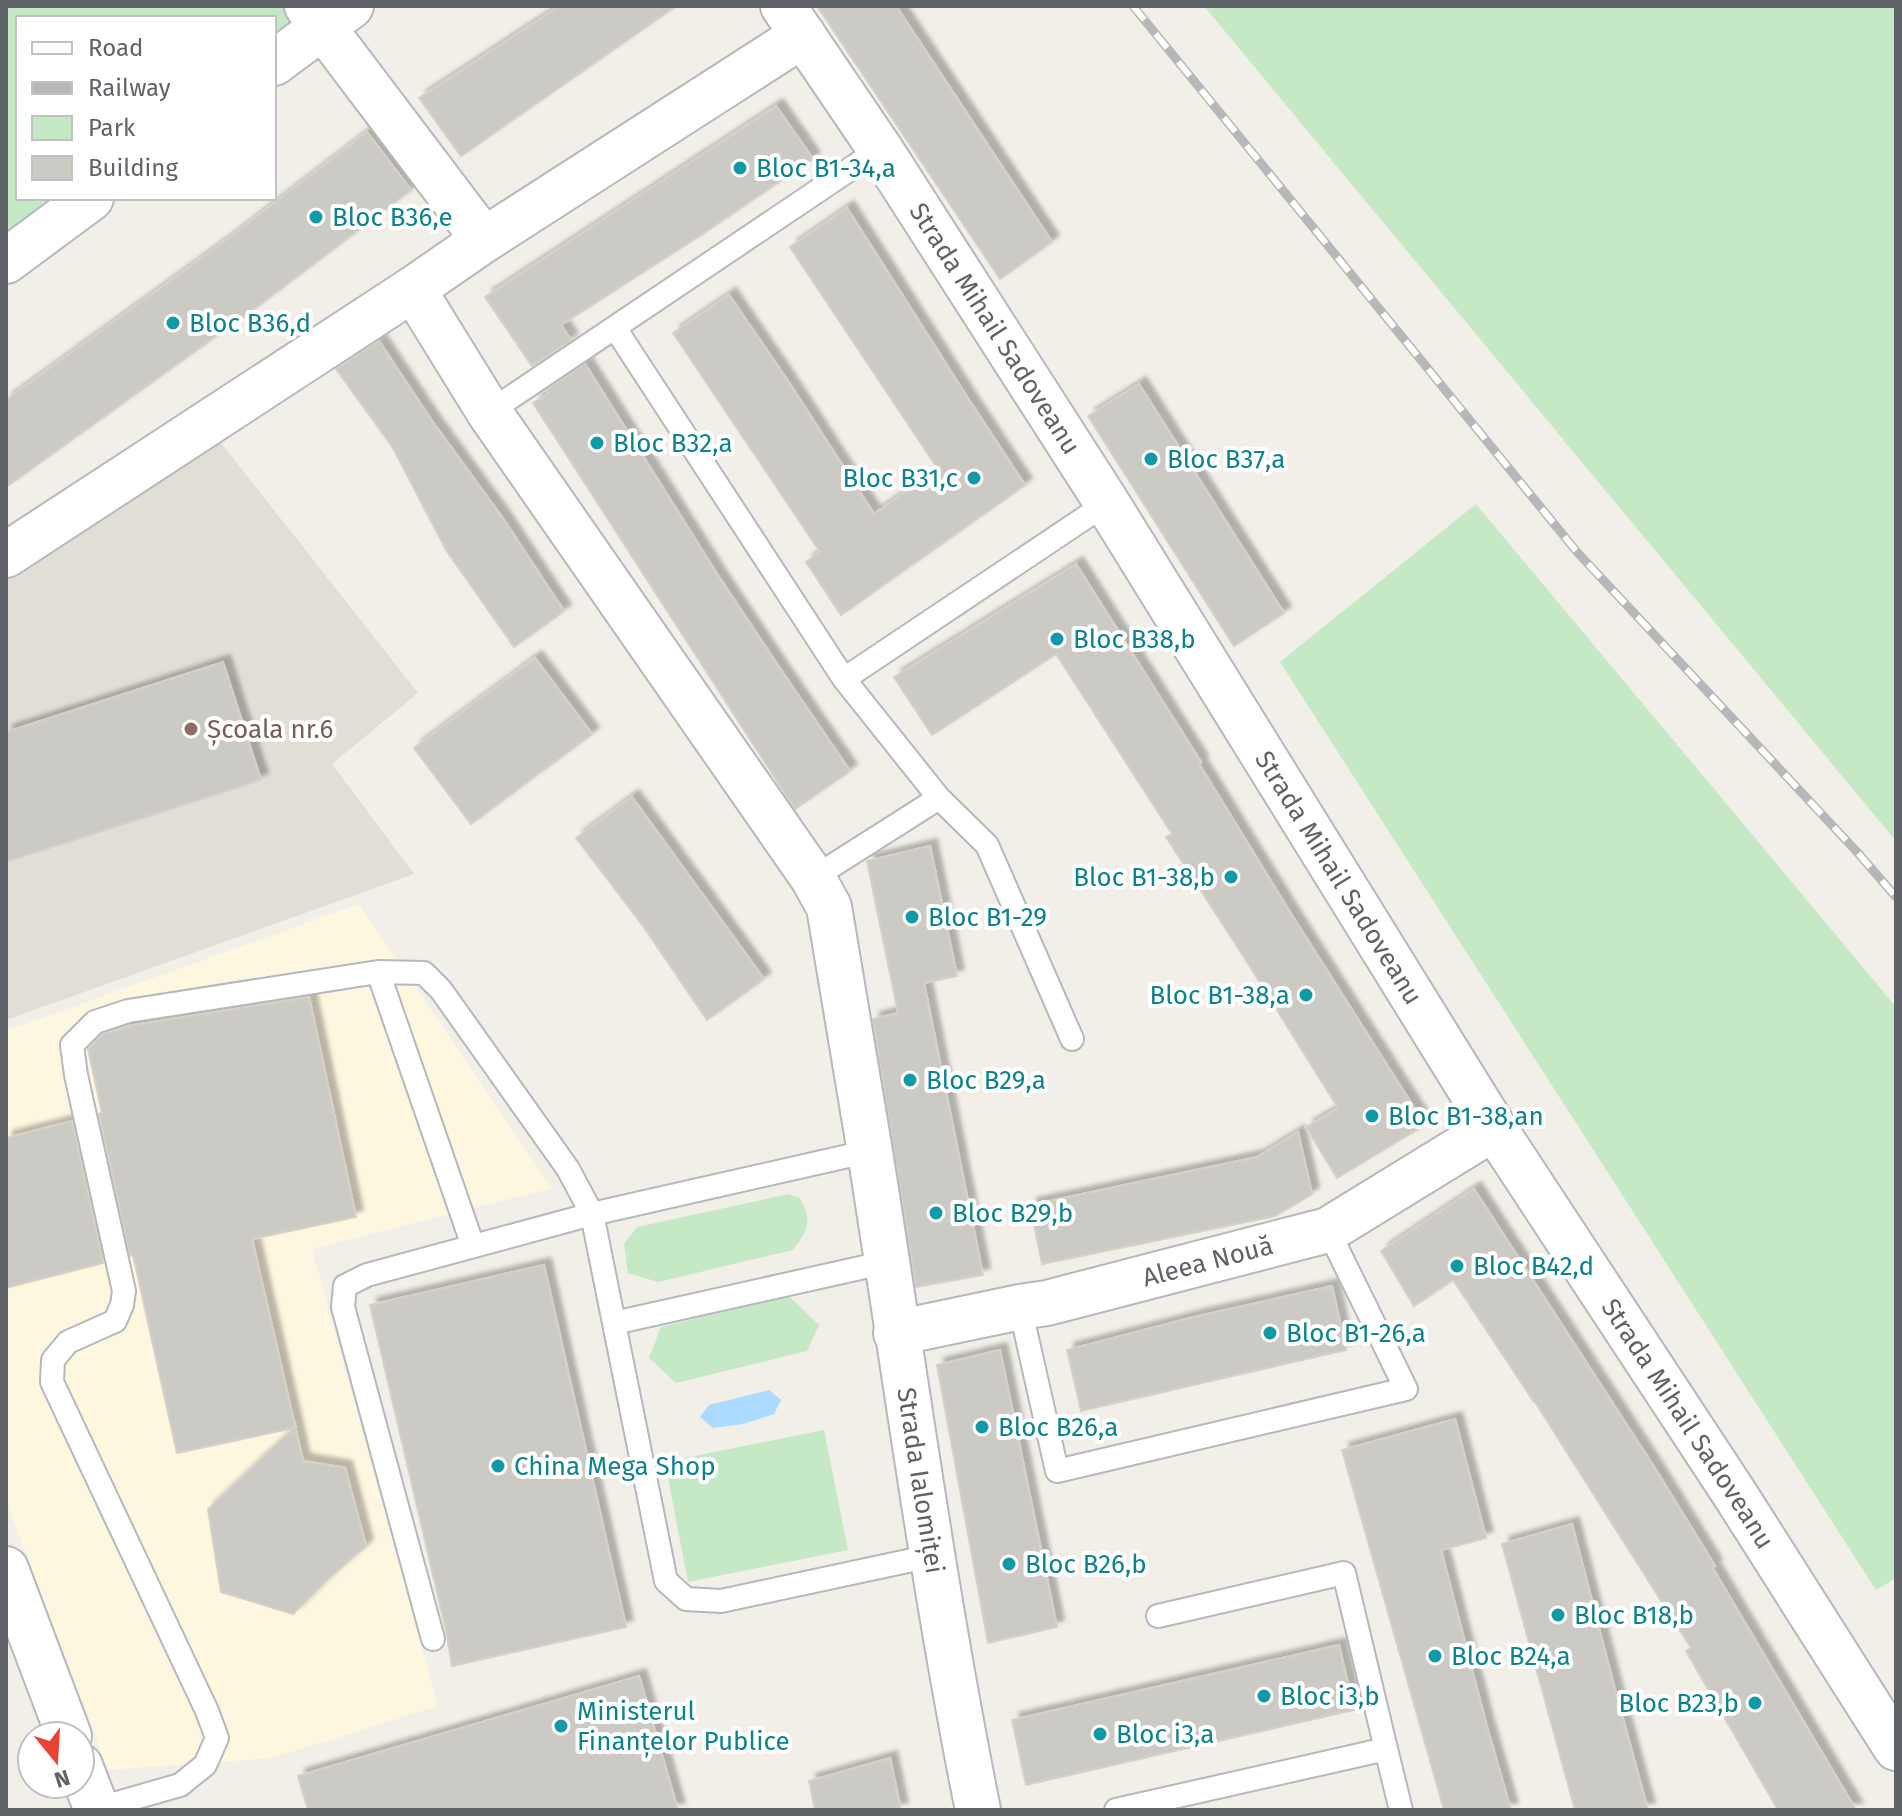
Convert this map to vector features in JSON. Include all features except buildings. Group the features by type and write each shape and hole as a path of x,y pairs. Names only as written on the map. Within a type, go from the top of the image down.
{"street":[{"path":"276,61 327,13 484,240"},
{"path":"6,555 413,289 793,21"},
{"name":"Strada Mihail Sadoveanu","path":"793,21 880,149 1107,503 1494,1128 1736,1496 1896,1748"},
{"path":"6,261 88,200"},
{"name":"Strada Ialomiței","path":"413,289 489,412 813,878 829,907 870,1151 931,1556 978,1810"},
{"name":"Aleea Nouă","path":"896,1333 1047,1303 1328,1230 1494,1128"},
{"path":"6,1569 63,1720"}],"lane":[{"path":"489,412 880,149"},
{"path":"615,328 844,679 939,798 987,845 1072,1039"},
{"path":"844,679 1107,503"},
{"path":"813,878 939,798"},
{"path":"378,972 473,1246"},
{"path":"96,1809 180,1785 205,1765 217,1738 52,1382 53,1360 68,1342 115,1321 122,1305 124,1291 72,1045 95,1022 128,1011 378,972 424,973 441,990 568,1169 592,1214 666,1581 686,1599 721,1601 931,1556"},
{"path":"433,1639 343,1307 345,1286 367,1275 592,1214 870,1151"},
{"path":"1020,1307 1057,1471 1406,1389 1328,1230"},
{"path":"614,1323 887,1262"},
{"path":"1158,1616 1344,1573 1401,1810"},
{"path":"1116,1810 1386,1749"}],"shaded area":[{"name":"Școala nr.6","path":"211,430 418,693 332,764 414,874 6,1020 6,579"},
{"path":"359,904 552,1188 312,1249 438,1706 272,1758 108,1770 96,1738 96,1720 89,1720 6,1501 6,1031"}],"green space":[{"path":"6,6 331,6 276,46 276,16 16,16 16,200 62,200 6,241"},
{"path":"1204,6 1896,6 1896,841"},
{"path":"1476,504 1896,1007 1896,1578 1876,1590 1280,662"},
{"path":"789,1194 800,1198 807,1219 805,1231 793,1250 658,1282 628,1273 624,1244 637,1227"},
{"path":"789,1296 819,1325 807,1351 676,1383 649,1358 661,1327"},
{"path":"824,1430 848,1550 688,1582 665,1462"}],"water":[{"path":"769,1390 781,1400 774,1414 743,1424 713,1428 700,1417 709,1405"}],"railway":[{"path":"1133,6 1577,552 1896,897"}],"place":[{"name":"Bloc B1-34,a","path":"740,168"},
{"name":"Bloc B36,e","path":"316,217"},
{"name":"Bloc B36,d","path":"173,323"},
{"name":"Bloc B32,a","path":"597,443"},
{"name":"Bloc B37,a","path":"1151,459"},
{"name":"Bloc B31,c","path":"974,478"},
{"name":"Bloc B38,b","path":"1057,639"},
{"name":"Școala nr.6","path":"191,729"},
{"name":"Bloc B1-38,b","path":"1231,877"},
{"name":"Bloc B1-29","path":"912,917"},
{"name":"Bloc B1-38,a","path":"1306,995"},
{"name":"Bloc B29,a","path":"910,1080"},
{"name":"Bloc B1-38,an","path":"1372,1116"},
{"name":"Bloc B29,b","path":"936,1213"},
{"name":"Bloc B42,d","path":"1457,1266"},
{"name":"Bloc B1-26,a","path":"1270,1333"},
{"name":"Bloc B26,a","path":"982,1427"},
{"name":"China Mega Shop","path":"498,1466"},
{"name":"Bloc B26,b","path":"1009,1564"},
{"name":"Bloc B18,b","path":"1558,1615"},
{"name":"Bloc B24,a","path":"1435,1656"},
{"name":"Bloc i3,b","path":"1264,1696"},
{"name":"Bloc B23,b","path":"1755,1703"},
{"name":"Ministerul Finanțelor Publice","path":"561,1726"},
{"name":"Bloc i3,a","path":"1100,1734"}]}
